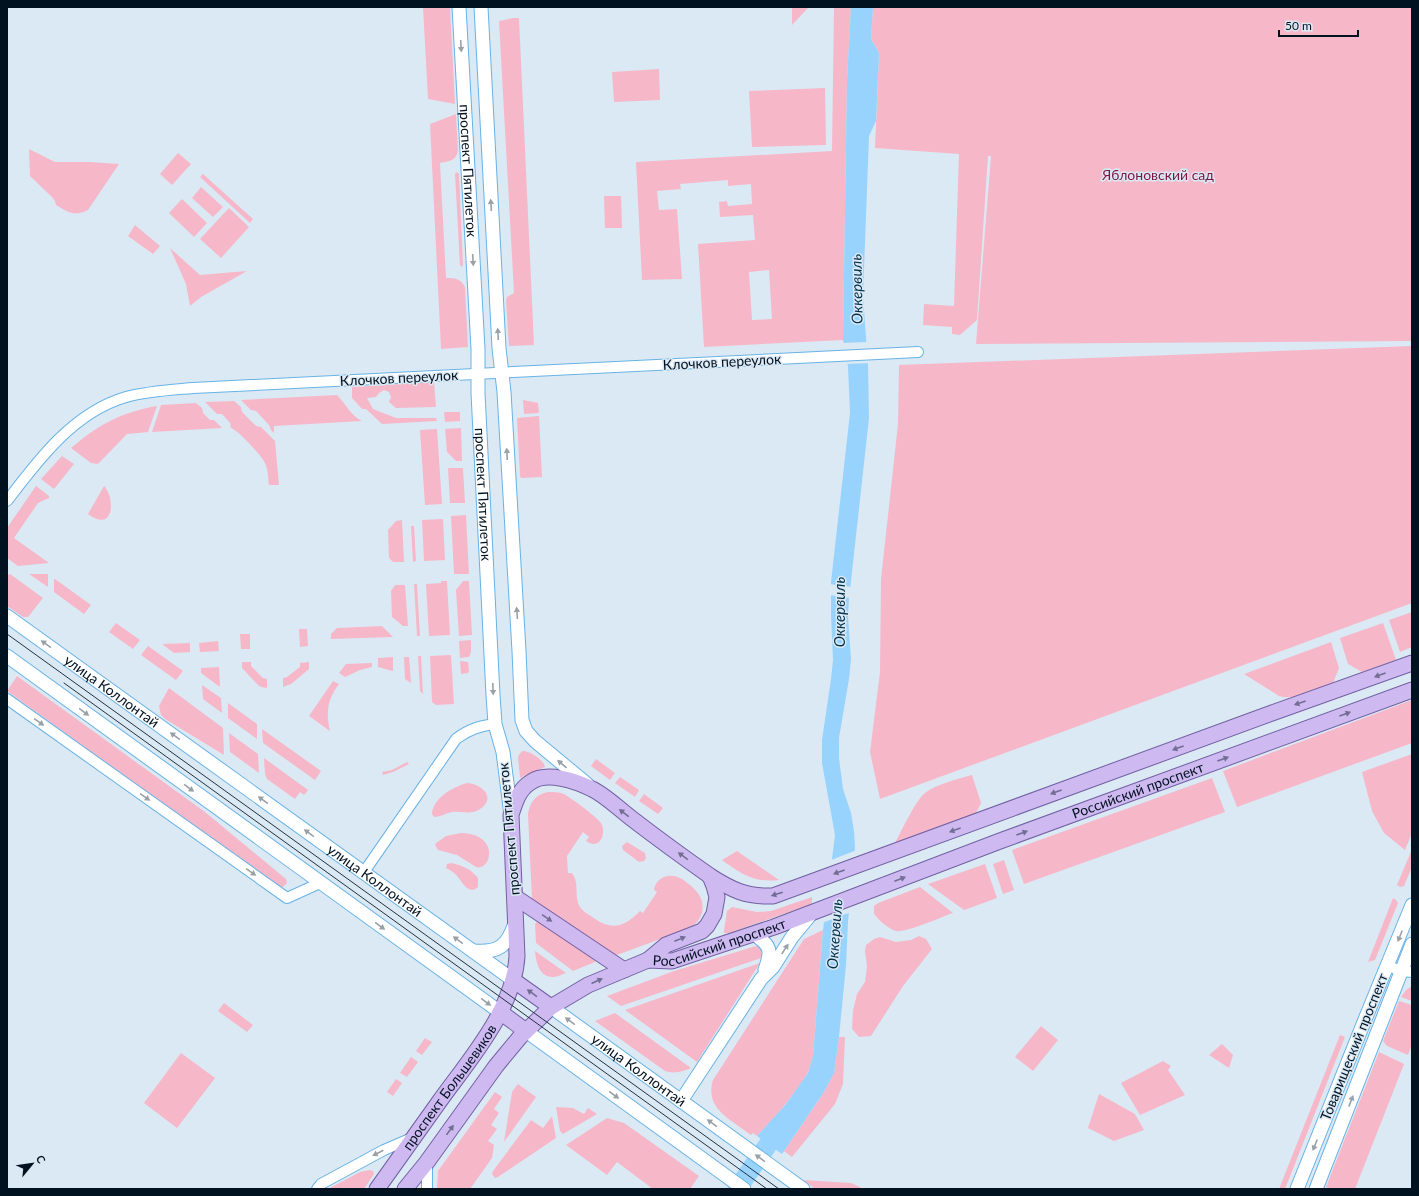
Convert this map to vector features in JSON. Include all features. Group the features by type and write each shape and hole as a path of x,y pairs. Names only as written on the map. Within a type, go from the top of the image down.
{"main road":[{"name":"Российский проспект","path":"511,815 518,797 531,781 549,777 559,778 592,789 710,876 736,891 758,897 773,896 1412,663"},
{"name":"Российский проспект","path":"526,1031 551,1007 588,985 648,960 672,961 811,914 1007,838 1412,690"},
{"name":"проспект Пятилеток","path":"511,815 517,956 513,980"},
{"path":"648,960 666,945 702,931 707,926 714,914 717,897 710,876"},
{"path":"515,897 624,970"},
{"name":"проспект Большевиков","path":"377,1189 500,1012 513,980"},
{"name":"улица Коллонтай","path":"513,980 551,1007"},
{"path":"500,1012 526,1031"},
{"name":"проспект Большевиков","path":"405,1189 427,1162 496,1066 526,1031"}],"street":[{"name":"проспект Пятилеток","path":"459,7 478,349 483,506 496,724 503,752 511,815"},
{"name":"проспект Пятилеток","path":"481,7 499,348 505,400 522,720 526,731 535,741 592,789"},
{"name":"Клочков переулок","path":"7,502 56,441 94,412 125,397 159,390 918,352"},
{"name":"улица Коллонтай","path":"7,616 513,980"},
{"path":"7,656 500,1012"},
{"path":"7,699 287,898 320,883"},
{"path":"364,872 456,739 465,732 474,728 496,724"},
{"name":"Товарищеский проспект","path":"1297,1189 1412,905"},
{"path":"681,1101 761,979 773,967 792,937 811,914"},
{"path":"473,951 486,952 502,946 507,942 516,920"},
{"path":"754,934 766,943 770,952 770,956 761,979"},
{"name":"Товарищеский проспект","path":"1316,1189 1407,971 1412,944"},
{"path":"1387,966 1407,971"},
{"name":"улица Коллонтай","path":"551,1007 803,1189"},
{"path":"526,1031 744,1189"},
{"path":"317,1189 321,1184 353,1166 414,1137"},
{"path":"427,1162 427,1189"}],"green space":[{"path":"423,7 450,7 455,104 428,99"},
{"path":"792,7 809,7 792,25"},
{"path":"834,7 851,7 847,80 843,340 704,347 698,244 755,240 753,215 720,217 719,202 727,201 728,206 752,204 751,184 728,186 728,180 680,184 681,189 657,191 659,210 677,209 682,279 642,280 636,162 832,151","holes":["769,270 772,319 752,320 749,272"]},
{"name":"Яблоновский сад","path":"873,7 1412,7 1412,341 976,344 991,156 988,156 977,320 960,335 952,334 952,327 923,325 924,304 954,306 959,154 875,148 879,53 871,39"},
{"path":"519,18 534,345 509,346 506,301 507,297 514,293 499,21"},
{"path":"659,69 660,100 614,102 612,72"},
{"path":"825,88 826,145 752,147 749,91"},
{"path":"456,114 458,151 454,159 440,163 446,278 457,279 465,287 468,347 441,349 430,124"},
{"path":"29,149 55,162 119,164 88,210 79,213 71,213 56,205 52,197 30,176"},
{"path":"178,153 191,164 172,185 160,174"},
{"path":"457,172 459,174 462,267 460,265 455,174"},
{"path":"203,174 253,219 250,223 200,177"},
{"path":"201,187 223,207 213,217 192,198"},
{"path":"604,196 621,196 622,228 605,228"},
{"path":"182,199 207,223 194,237 169,213"},
{"path":"229,208 249,227 221,258 200,239"},
{"path":"135,225 160,246 153,254 128,236"},
{"path":"170,248 200,275 247,271 201,297 190,306 186,284"},
{"path":"1412,346 1412,603 880,799 870,752 880,672 881,579 898,424 899,365"},
{"path":"434,382 436,407 396,408 389,402 391,397 389,392 384,390 376,397 367,398 373,409 396,418 436,418 437,421 382,424 366,409 362,409 352,398 352,387"},
{"path":"337,395 351,413 362,421 274,426 274,433 256,411 251,410 241,400"},
{"path":"523,400 538,403 539,413 524,414"},
{"path":"234,401 241,407 242,412 256,426 261,427 275,441 279,485 269,485 266,465 263,459 244,438 231,428 230,423 222,414 217,414 205,402"},
{"path":"196,403 202,408 203,413 210,420 214,420 222,428 152,432 161,405"},
{"path":"157,406 148,432 127,434 98,464 91,463 71,448 91,432 121,416"},
{"path":"444,412 460,412 460,421 445,422"},
{"path":"539,416 542,477 521,478 517,418"},
{"path":"461,428 462,461 456,461 447,452 445,429"},
{"path":"437,429 442,504 425,505 420,430"},
{"path":"62,456 74,464 54,489 41,479"},
{"path":"448,468 463,468 465,503 450,503"},
{"path":"36,486 49,496 49,498 38,503 14,538 49,563 18,566 7,558 7,528"},
{"path":"104,486 108,491 111,505 108,517 103,520 97,519 88,514"},
{"path":"466,515 469,574 454,574 451,516"},
{"path":"443,519 445,560 424,561 422,520"},
{"path":"402,520 404,562 393,562 389,558 388,530 396,521"},
{"path":"411,526 414,526 416,561 413,562"},
{"path":"10,574 43,598 28,617 23,617 7,606 7,575"},
{"path":"29,574 48,574 48,587"},
{"path":"54,579 91,605 84,614 54,592"},
{"path":"441,581 447,581 450,635 429,636 426,584 441,583"},
{"path":"463,581 469,581 472,635 459,636 456,590"},
{"path":"414,584 417,584 420,636 417,636"},
{"path":"395,585 405,585 408,626 403,626 392,617 391,591"},
{"path":"1412,612 1412,647 1400,652 1389,620"},
{"path":"116,623 140,640 133,649 109,632"},
{"path":"1383,623 1396,660 1362,672 1348,664 1340,638"},
{"path":"382,626 393,637 331,639 331,634 337,628"},
{"path":"299,629 307,629 308,646 300,647"},
{"path":"240,634 250,634 250,649 241,649"},
{"path":"471,640 471,652 469,657 460,658 459,641"},
{"path":"218,641 219,651 200,652 199,643"},
{"path":"1331,642 1339,668 1333,683 1313,691 1299,696 1279,696 1244,674"},
{"path":"190,643 190,652 174,653 162,644"},
{"path":"148,646 183,671 176,680 141,655"},
{"path":"451,655 454,704 436,705 432,702 430,656"},
{"path":"418,656 421,656 423,694 420,691"},
{"path":"393,657 393,671 378,667 378,658"},
{"path":"404,657 409,657 411,683 405,679"},
{"path":"460,661 468,662 468,673 461,674"},
{"path":"242,662 251,662 251,666 263,678 267,679 267,688 258,685 242,668"},
{"path":"309,662 309,669 291,684 283,687 283,678 287,677 300,667 300,663"},
{"path":"372,663 372,667 360,670 345,677 339,673 346,664"},
{"path":"219,667 220,687 201,673 201,668"},
{"path":"17,676 205,812 286,879 287,883 283,887 277,886 7,691"},
{"path":"333,681 339,684 332,695 328,706 330,731 309,716"},
{"path":"202,685 221,698 222,713 203,699"},
{"path":"169,688 223,728 224,755 165,719 161,715 159,706"},
{"path":"1412,700 1412,743 1237,807 1223,771"},
{"path":"228,703 257,724 257,739 228,718"},
{"path":"262,729 321,771 315,780 263,743"},
{"path":"229,733 258,754 259,773 230,752"},
{"path":"522,751 536,756 542,761 545,767 520,778 518,757"},
{"path":"1412,754 1412,833 1405,850 1384,833 1372,811 1362,772"},
{"path":"264,758 308,790 304,795 300,792 295,799 267,779 265,774"},
{"path":"596,759 615,773 610,780 591,766"},
{"path":"407,762 409,764 383,775 382,772 392,770"},
{"path":"972,775 981,803 976,813 971,817 894,845 913,810 925,793 941,784"},
{"path":"620,777 639,790 635,797 615,783"},
{"path":"1212,778 1225,812 1024,884 1012,850"},
{"path":"467,783 478,786 486,792 487,800 485,805 474,812 452,812 434,817 432,814 433,808 440,798 450,790"},
{"path":"548,792 564,794 595,816 603,827 603,836 601,840 595,844 591,844 586,841 589,837 583,832 567,856 568,873 572,873 574,876 578,903 583,911 604,924 617,926 628,921 640,911 643,913 657,892 654,890 658,881 665,877 673,876 682,879 698,893 703,907 697,923 682,932 612,956 532,900 528,814 530,806 536,797"},
{"path":"644,794 663,808 658,814 639,801"},
{"path":"461,833 474,835 482,839 489,852 486,864 481,867 476,867 457,855 438,850 435,845 446,836"},
{"path":"627,842 645,853 646,858 644,861 639,862 623,850 622,846"},
{"path":"1412,849 1412,867 1404,886 1400,887 1397,885"},
{"path":"737,851 779,880 770,881 755,879 735,869 722,860"},
{"path":"1004,860 1014,890 1003,894 993,864"},
{"path":"452,863 473,872 478,878 478,887 471,890 464,886 457,875 446,868 447,864"},
{"path":"985,864 997,898 967,909 964,910 928,884"},
{"path":"920,887 953,913 901,931 896,931 890,928 874,914 874,906 878,903"},
{"path":"812,897 812,904 729,933 724,933 727,911 732,907 757,912 771,911"},
{"path":"1393,898 1398,903 1375,960 1368,962"},
{"path":"538,921 595,960 595,962 573,971 536,943 535,924"},
{"path":"823,930 813,1056 809,1070 796,1090 771,1121 757,1136 753,1133 751,1135 728,1119 716,1106 712,1099 711,1090 713,1080 804,939"},
{"path":"919,936 926,939 932,949 903,986 871,1036 859,1037 852,1029 853,1011 857,994 865,982 867,967 865,951 866,945 874,939 880,937 896,942 911,940"},
{"path":"756,946 762,948 764,957 621,1006 607,996 674,971"},
{"path":"535,951 566,973 556,977 549,977 545,975 537,964"},
{"path":"760,963 697,1062 625,1010"},
{"path":"1412,986 1412,1001 1401,997 1406,990"},
{"path":"1399,1001 1412,1005 1412,1044 1408,1055 1387,1046 1383,1041"},
{"path":"224,1003 253,1025 247,1032 218,1011"},
{"path":"615,1013 691,1068 678,1072 665,1071 595,1021"},
{"path":"1041,1026 1058,1040 1033,1071 1015,1057"},
{"path":"1340,1035 1345,1037 1285,1189 1279,1189"},
{"path":"839,1037 845,1037 843,1084 835,1104 792,1157 784,1151 824,1092 834,1073"},
{"path":"425,1038 432,1042 422,1055 416,1051"},
{"path":"1222,1044 1233,1055 1229,1068 1209,1055"},
{"path":"1379,1052 1404,1064 1355,1189 1331,1189 1326,1187"},
{"path":"181,1053 215,1078 177,1128 144,1103"},
{"path":"411,1057 418,1062 407,1077 400,1073"},
{"path":"1163,1061 1171,1066 1168,1070 1185,1095 1140,1115 1121,1083"},
{"path":"396,1079 402,1083 393,1096 387,1092"},
{"path":"518,1084 536,1097 504,1142 512,1092"},
{"path":"495,1092 502,1097 494,1109 499,1113 491,1125 497,1129 488,1141 494,1145 492,1158 470,1189 437,1189 438,1171"},
{"path":"1099,1094 1135,1114 1144,1130 1114,1141 1088,1128"},
{"path":"556,1107 573,1108 584,1114 588,1108 597,1114 563,1134 560,1131"},
{"path":"552,1116 556,1138 495,1178 492,1174 493,1171 531,1120 543,1128"},
{"path":"607,1118 624,1123 699,1176 690,1189 653,1189 617,1162 607,1175 566,1145"},
{"path":"370,1170 373,1171 374,1174 364,1189 328,1189 360,1172"},
{"path":"803,1180 851,1183 863,1189 815,1189"}],"water":[{"path":"851,7 873,7 871,39 879,53 876,121 869,136 863,296 868,365 869,418 849,599 848,616 851,659 839,738 839,758 843,789 851,813 855,847 848,922 846,965 834,1073 824,1092 782,1154 757,1136 786,1104 808,1073 813,1056 823,930 835,835 822,763 822,740 833,660 831,582 850,413 848,367 843,340 847,80"}],"pier":[{"path":"868,342 870,363 846,364 842,343"},
{"path":"829,584 852,587 851,598 829,595"},
{"path":"857,850 851,912 822,923 831,860"}],"waterway":[{"name":"Оккервиль","path":"737,1189 783,1123"}],"tram line":[{"path":"7,634 779,1189"},
{"path":"64,683 767,1189"}]}
